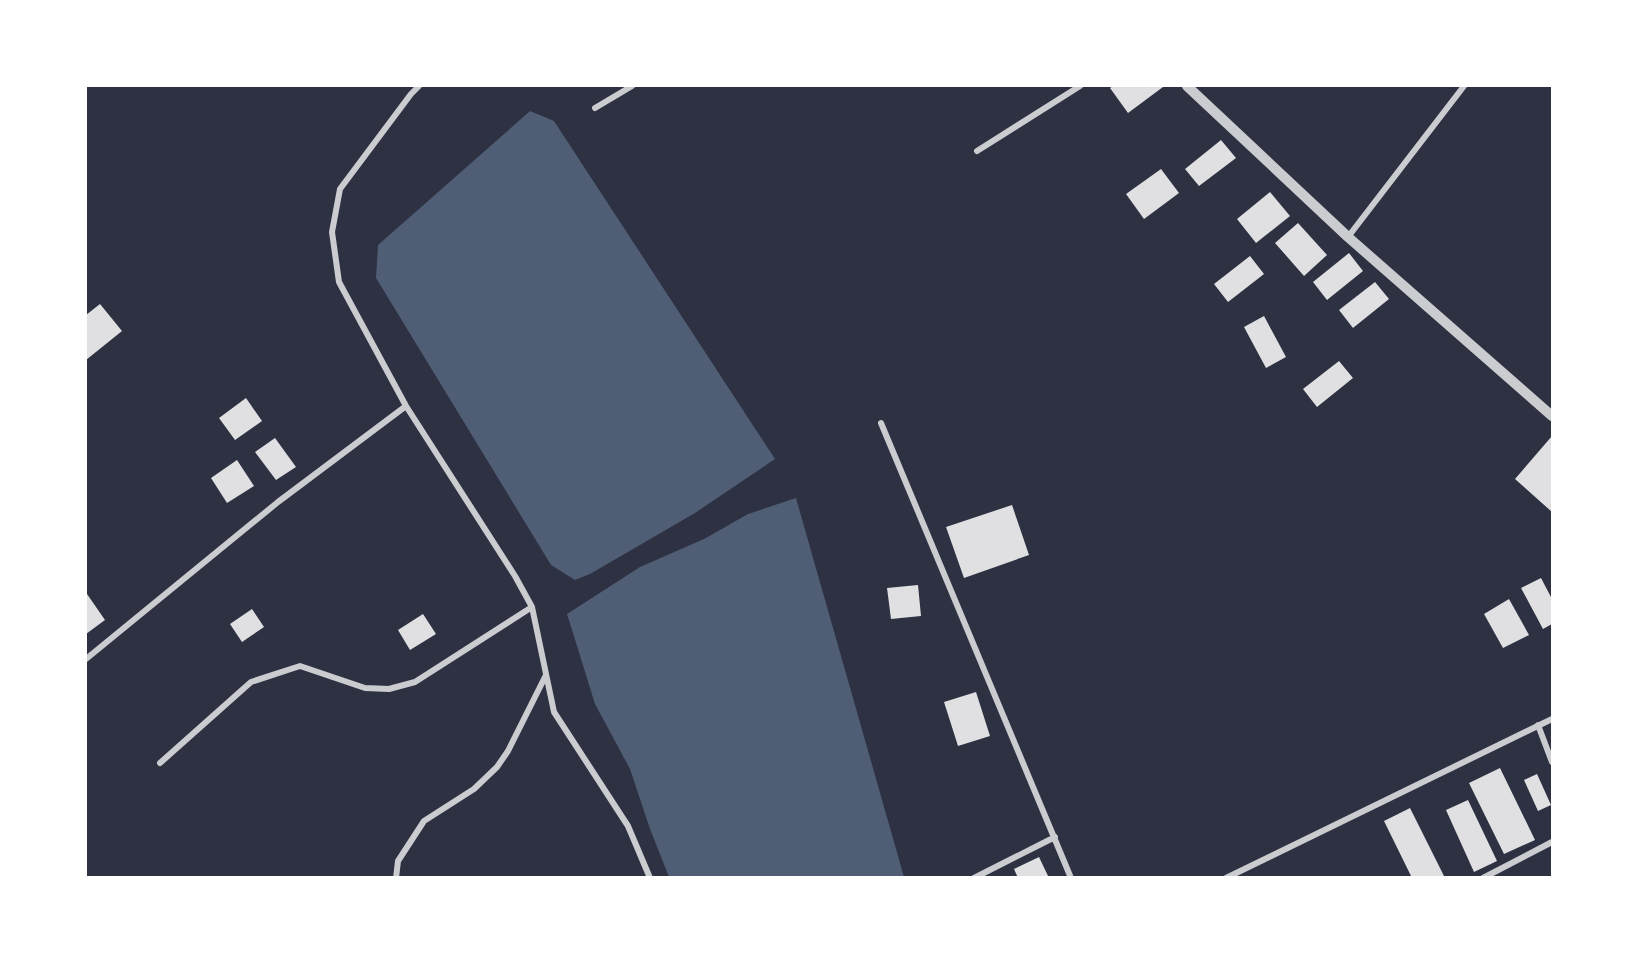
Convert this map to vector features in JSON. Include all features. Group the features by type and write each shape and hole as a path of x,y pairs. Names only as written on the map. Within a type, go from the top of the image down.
{"street":[{"path":"419,86 340,189 332,232 339,282 406,406 515,576 532,607 554,712 628,826 650,878"},
{"path":"595,108 632,86"},
{"path":"977,151 1080,86"},
{"path":"1188,86 1348,237 1552,416"},
{"path":"1348,237 1464,86"},
{"path":"86,659 278,502 406,406"},
{"path":"881,423 1071,878"},
{"path":"160,763 251,682 300,666 365,688 389,689 415,682 532,607"},
{"path":"396,878 398,861 424,821 474,789 497,766 508,751 547,674"},
{"path":"1226,878 1552,719"},
{"path":"1538,725 1552,762"},
{"path":"974,878 1055,837"},
{"path":"1483,878 1552,842"}],"water":[{"path":"530,111 554,121 775,459 695,513 590,574 575,580 551,565 376,278 378,245"},
{"path":"796,498 904,877 669,877 630,769 595,704 567,614 640,567 704,539 748,514"}],"building":[{"path":"1113,86 1163,87 1128,113 1110,88"},
{"path":"1221,140 1236,158 1199,186 1185,169"},
{"path":"1161,169 1179,193 1144,219 1126,194"},
{"path":"1270,192 1290,216 1256,243 1237,219"},
{"path":"1298,223 1327,255 1304,276 1275,243"},
{"path":"1349,253 1363,271 1327,300 1313,282"},
{"path":"1250,256 1264,274 1228,302 1214,284"},
{"path":"1375,282 1389,299 1353,328 1339,310"},
{"path":"100,304 122,331 86,360 86,315"},
{"path":"1264,316 1286,357 1266,368 1244,327"},
{"path":"1339,361 1353,378 1317,407 1303,389"},
{"path":"246,398 262,421 235,440 219,418"},
{"path":"1552,436 1552,512 1515,479"},
{"path":"275,438 296,467 276,480 255,452"},
{"path":"237,460 254,486 227,503 211,478"},
{"path":"1012,505 1029,555 964,578 946,527"},
{"path":"1541,578 1552,599 1552,624 1543,629 1521,588"},
{"path":"918,585 921,616 891,619 887,588"},
{"path":"86,595 105,620 86,634"},
{"path":"1509,599 1529,635 1503,648 1484,614"},
{"path":"252,609 264,627 242,642 230,624"},
{"path":"423,614 436,634 410,650 398,630"},
{"path":"976,692 990,736 958,746 944,702"},
{"path":"1500,768 1535,840 1504,854 1469,783"},
{"path":"1537,774 1551,805 1538,811 1524,780"},
{"path":"1468,800 1497,861 1474,872 1446,810"},
{"path":"1410,808 1445,878 1412,878 1384,821"},
{"path":"1039,857 1049,878 1018,878 1014,869"}]}
